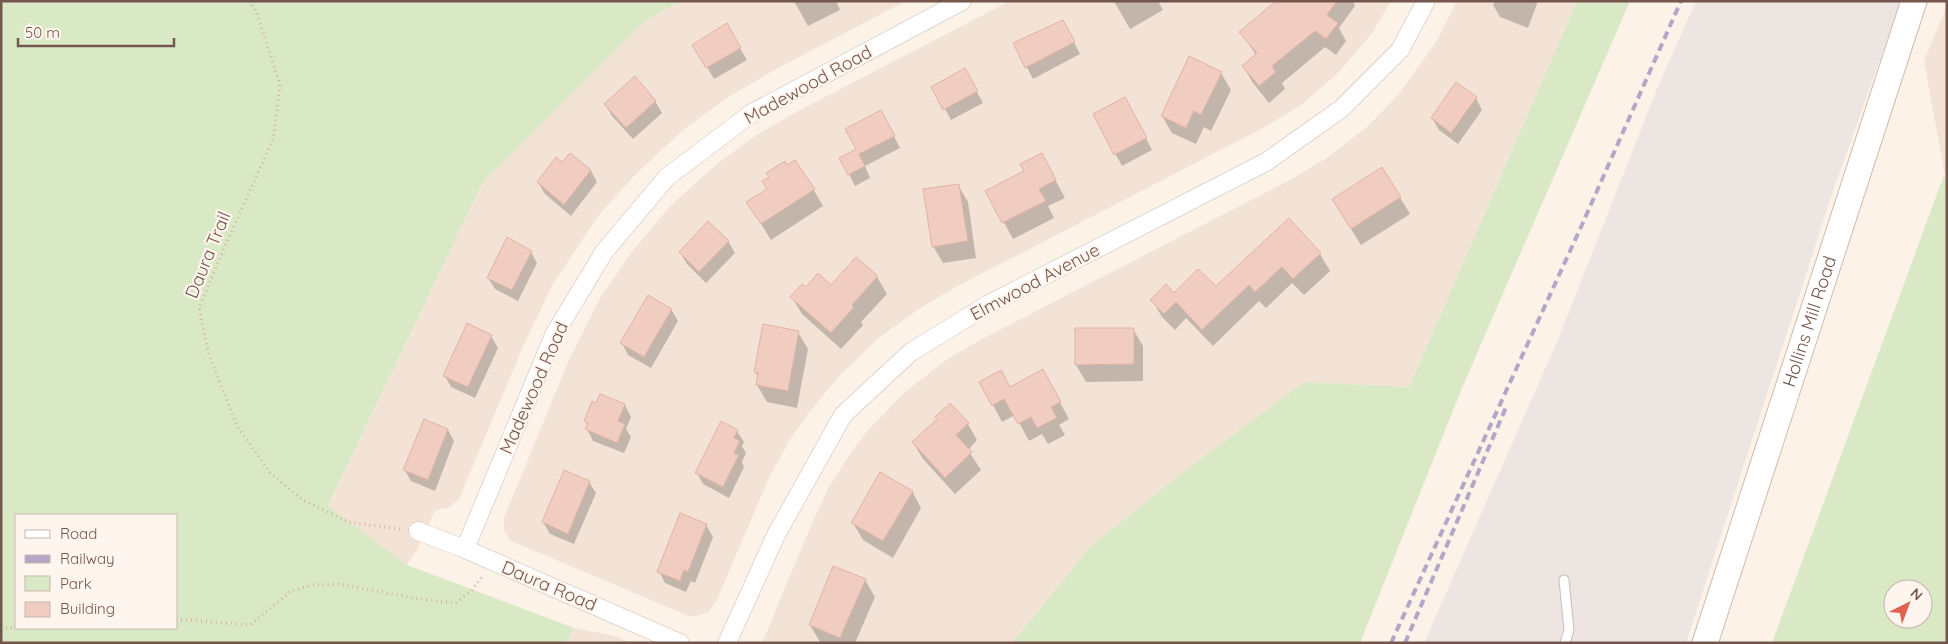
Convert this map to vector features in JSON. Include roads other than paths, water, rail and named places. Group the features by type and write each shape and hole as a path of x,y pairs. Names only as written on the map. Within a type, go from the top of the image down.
{"street":[{"name":"Madewood Road","path":"465,550 554,335 604,252 667,177 752,113 962,1"},
{"name":"Elmwood Avenue","path":"727,643 776,534 843,415 911,352 989,304 1266,162 1341,109 1400,50 1426,1"},
{"name":"Hollins Mill Road","path":"1705,643 1914,1"},
{"name":"Daura Road","path":"418,531 680,643"}],"lane":[{"path":"1564,580 1569,630 1565,643"}],"railway":[{"path":"1391,643 1581,227 1681,1"},
{"path":"1405,643 1507,405"}]}
